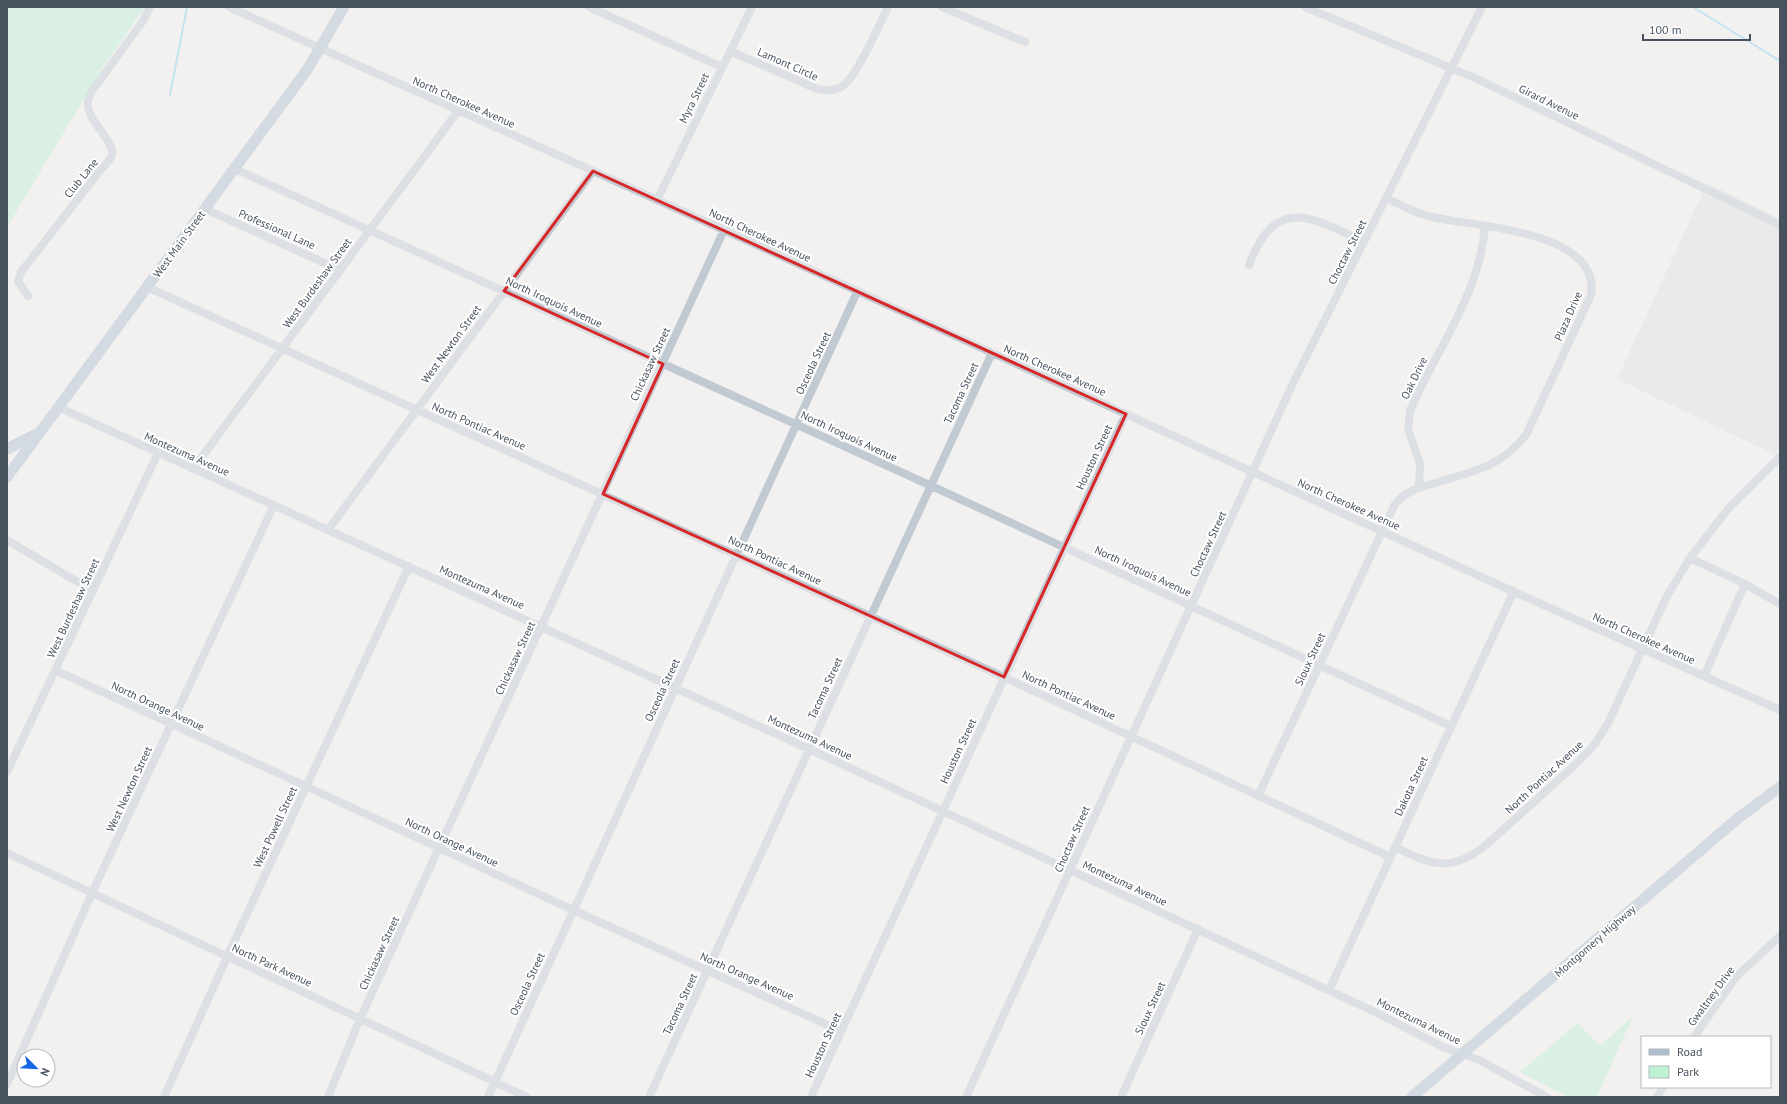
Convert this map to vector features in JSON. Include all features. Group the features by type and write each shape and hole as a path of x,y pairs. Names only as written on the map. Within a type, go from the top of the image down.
{"main road":[{"name":"West Main Street","path":"9,471 40,433 307,70 344,7"},
{"path":"7,449 40,433"},
{"name":"Montgomery Highway","path":"1412,1097 1727,828 1780,787"}],"street":[{"name":"Club Lane","path":"28,296 18,281 21,272 112,155 110,144 96,126 88,103 92,91 143,21 150,7"},
{"name":"North Cherokee Avenue","path":"229,7 724,230 1514,591 1780,710"},
{"path":"589,7 722,67"},
{"name":"Myra Street","path":"657,200 752,7"},
{"name":"Lamont Circle","path":"730,51 817,89 836,89 851,78 888,7"},
{"path":"942,7 1025,42"},
{"name":"Girard Avenue","path":"1305,7 1320,10 1451,70 1474,78 1780,225"},
{"name":"Choctaw Street","path":"966,1097 1294,381 1482,7"},
{"name":"West Burdeshaw Street","path":"193,469 458,111"},
{"name":"North Iroquois Avenue","path":"235,169 797,424 1451,726"},
{"name":"West Newton Street","path":"328,530 593,171"},
{"name":"Plaza Drive","path":"1386,198 1428,216 1517,230 1533,235 1575,256 1587,268 1592,285 1591,295 1526,435 1517,446 1508,455 1486,467 1419,488"},
{"name":"Professional Lane","path":"205,209 340,270"},
{"path":"1249,265 1260,241 1278,223 1288,218 1301,217 1312,219 1364,242"},
{"name":"Oak Drive","path":"1419,488 1420,464 1408,429 1410,411 1472,283 1481,255 1485,226"},
{"name":"Chickasaw Street","path":"328,1097 360,1019 724,230"},
{"name":"North Pontiac Avenue","path":"147,287 1004,677 1390,858"},
{"name":"Osceola Street","path":"488,1097 494,1081 858,292"},
{"name":"Tacoma Street","path":"648,1097 992,353"},
{"name":"Montezuma Avenue","path":"58,407 809,748 1329,990 1443,1047 1479,1060 1547,1097"},
{"name":"Houston Street","path":"811,1097 1126,414"},
{"name":"West Burdeshaw Street","path":"7,772 158,453"},
{"name":"North Pontiac Avenue","path":"1395,847 1425,861 1438,864 1460,862 1477,852 1576,764 1595,744 1608,723 1667,596 1690,558 1728,509 1780,457"},
{"path":"1382,531 1395,504 1408,492 1419,488"},
{"name":"West Newton Street","path":"7,1084 92,893 274,505"},
{"name":"Sioux Street","path":"1258,796 1382,531"},
{"path":"7,540 93,591"},
{"path":"1690,558 1745,584 1780,604"},
{"name":"West Powell Street","path":"164,1097 227,956 409,566"},
{"path":"1704,676 1745,584"},
{"name":"Dakota Street","path":"1329,990 1514,591"},
{"name":"North Orange Avenue","path":"55,670 573,910 842,1031"},
{"name":"North Park Avenue","path":"7,853 527,1097"},
{"name":"Sioux Street","path":"1121,1097 1198,929"},
{"name":"Gwaltney Drive","path":"1695,1036 1736,977 1780,936"},
{"path":"1657,1097 1662,1088"}],"highlighted area":[{"path":"593,171 1126,414 1004,677 603,494 663,364 504,291"}],"shaded area":[{"path":"1707,183 1780,219 1780,449 1775,455 1617,379"}],"green space":[{"path":"7,7 145,7 102,69 7,227"},
{"path":"1633,1016 1597,1097 1568,1097 1520,1072 1578,1023 1600,1046"}],"waterway":[{"path":"170,95 187,7"},
{"path":"1693,7 1780,61"}]}
